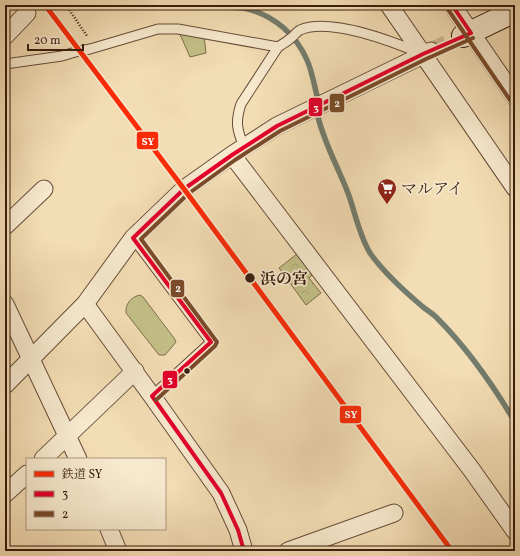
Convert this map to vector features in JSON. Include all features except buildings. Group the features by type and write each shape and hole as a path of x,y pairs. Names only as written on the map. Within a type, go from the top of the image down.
{"street":[{"path":"389,5 427,53 515,188"},
{"path":"452,5 467,34 515,97"},
{"path":"467,34 515,11"},
{"path":"5,36 27,13"},
{"path":"5,385 85,304 133,238 184,190 238,151 277,126 427,53"},
{"path":"238,151 515,531"},
{"path":"5,226 44,189"},
{"path":"5,304 78,458"},
{"path":"85,304 135,371 221,493 238,530 244,551"},
{"path":"44,458 135,371"},
{"path":"5,494 26,475"},
{"path":"288,551 394,513"},
{"path":"109,530 118,551"}],"lane":[{"path":"238,151 237,128 241,104 278,47 299,30 332,26 347,29 427,53"},
{"path":"5,64 62,56 95,48 158,29 167,28 278,47"},
{"path":"133,238 211,342 152,396"}],"path":[{"path":"66,5 95,48"}],"green space":[{"path":"179,32 204,36 206,53 190,57"},
{"path":"297,254 313,274 309,278 321,293 306,305 279,268"},
{"path":"140,295 176,342 165,355 159,355 126,313 126,307 129,301"}],"waterway":[{"path":"218,5 220,7 241,8 258,12 267,16 284,28 297,42 307,60 312,73 317,96"},
{"path":"318,117 328,146 348,193 363,239 370,253 395,282 435,317 459,342 489,381 515,422"}],"tunnel":[{"path":"431,51 463,36"}],"rail line":[{"name":"SY","path":"45,5 184,189 452,551"}],"transit line":[{"name":"3","path":"244,551 238,530 221,493 152,396 211,342 133,238 184,189 232,155 277,126 423,54 471,33 452,5"},
{"name":"2","path":"447,8 510,100"},
{"name":"2","path":"156,400 215,346 217,342 141,239 188,194 235,160 280,131 426,59 473,38"}],"place":[{"name":"マルアイ","path":"387,205"},
{"name":"浜の宮","path":"250,278"}]}
